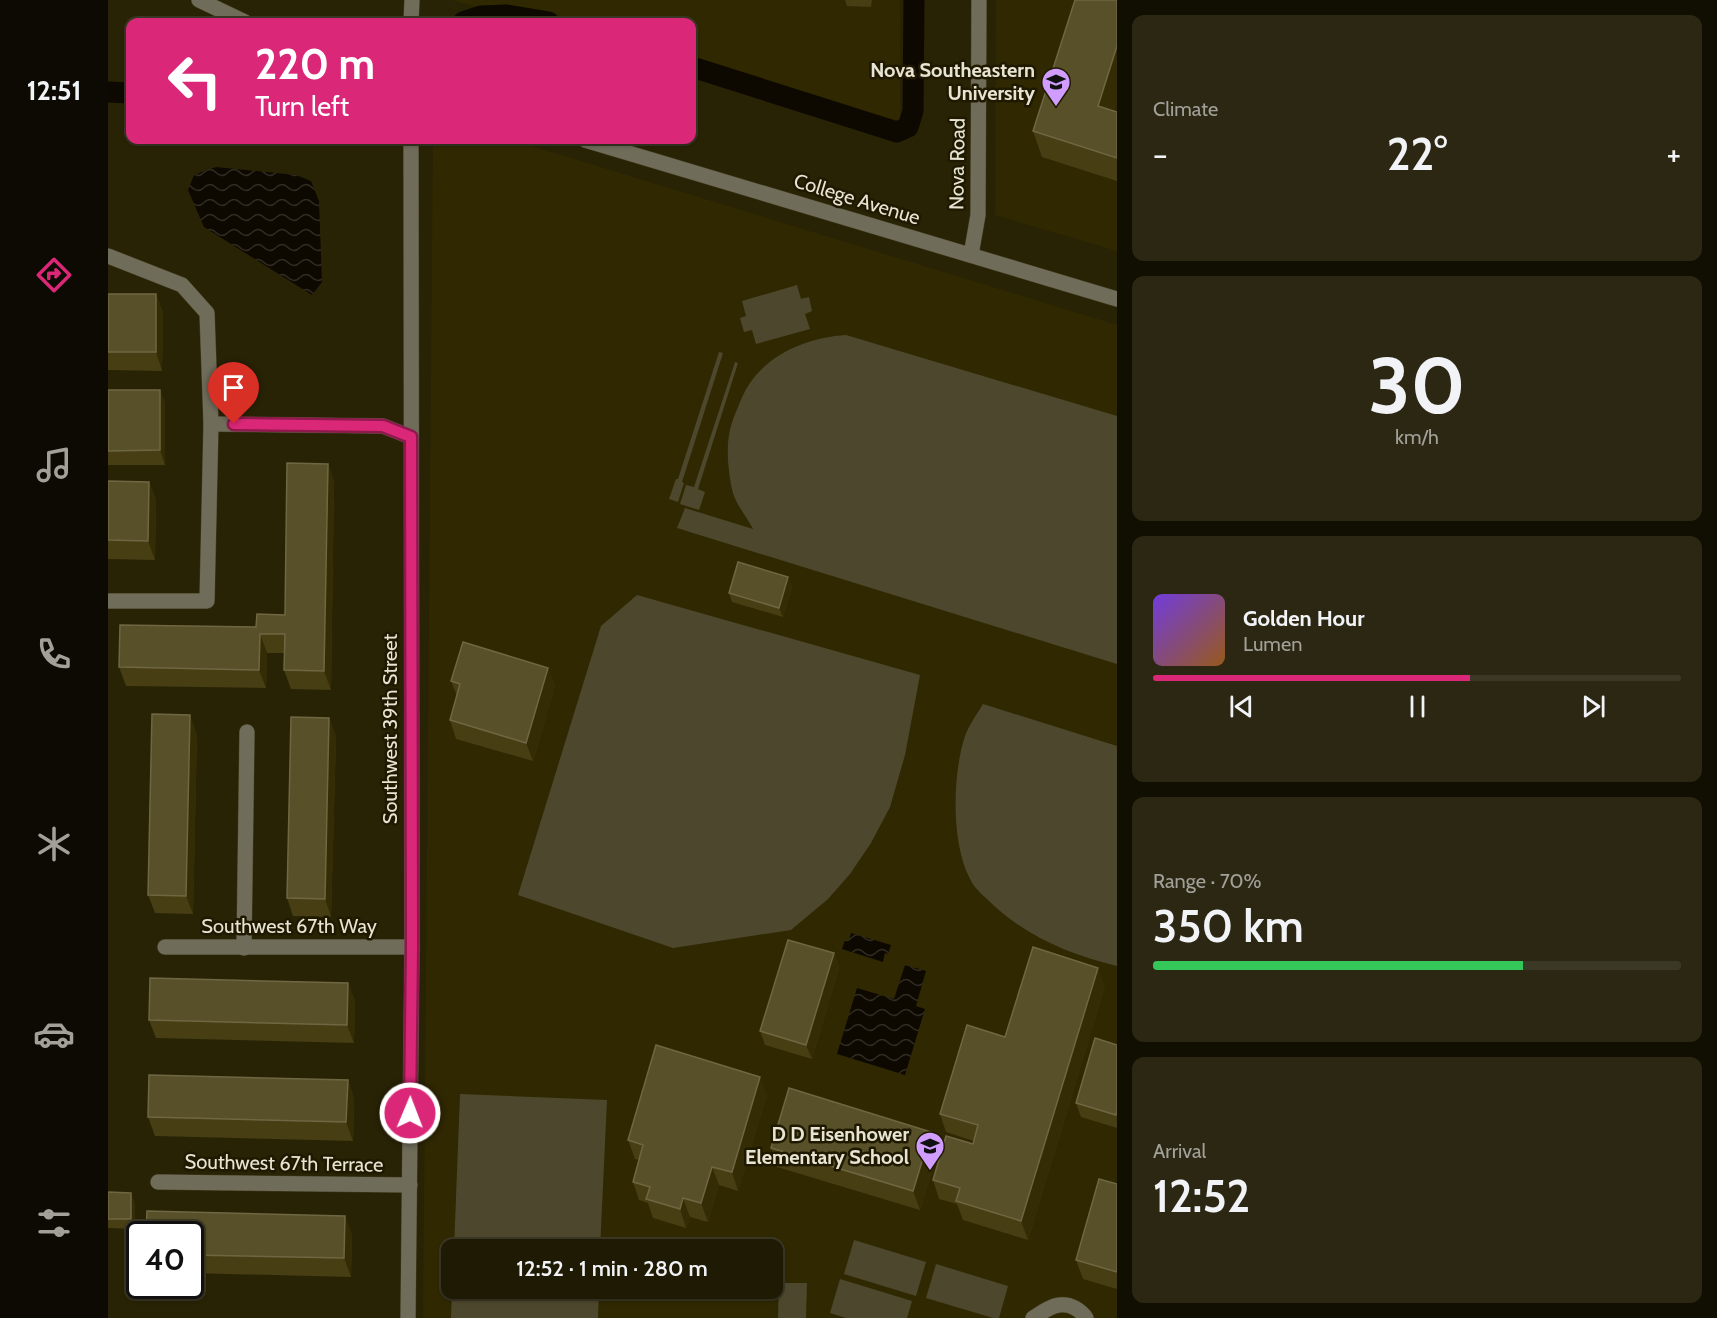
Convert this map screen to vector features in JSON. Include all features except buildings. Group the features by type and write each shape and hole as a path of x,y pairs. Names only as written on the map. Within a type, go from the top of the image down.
{"street":[{"path":"200,0 237,18"},
{"path":"411,18 412,0"},
{"name":"Nova Road","path":"971,255 978,215 979,0"},
{"name":"Southwest 39th Street","path":"408,1318 412,947 411,144"},
{"name":"College Avenue","path":"598,144 1117,299"},
{"path":"108,255 182,285 207,313 211,424 207,601 108,601"},
{"path":"211,424 383,426 411,437"},
{"path":"244,948 247,732"},
{"name":"Southwest 67th Way","path":"165,947 412,947"},
{"name":"Southwest 67th Terrace","path":"158,1182 410,1185"},
{"path":"1033,1318 1053,1305 1068,1304 1084,1314 1086,1318"}],"shaded area":[{"path":"451,0 900,0 900,122 696,66 696,18 519,18"},
{"name":"Nova Southeastern University","path":"996,0 1117,0 1117,251 995,215"},
{"path":"433,144 525,144 1117,325 1117,1318 423,1318"},
{"path":"797,285 801,299 809,297 812,311 805,314 810,329 756,344 752,330 744,332 740,318 746,316 742,301"},
{"path":"846,335 1117,416 1117,664 677,528 685,508 753,529 733,493 728,461 728,440 743,395 759,372 780,355 819,339"},
{"path":"719,352 723,353 682,482 684,483 678,502 669,499 676,479 678,479"},
{"path":"735,362 738,363 698,489 705,492 699,510 680,504 686,485 694,487"},
{"path":"637,595 920,675 905,755 890,807 871,843 850,874 828,899 791,930 673,948 518,895 601,626"},
{"path":"983,704 1117,746 1117,966 1065,950 1016,924 981,894 967,872 957,834 958,771 965,736"},
{"path":"460,1094 607,1100 600,1239 454,1239"},
{"path":"854,1240 926,1262 916,1296 844,1274"},
{"path":"936,1264 1008,1286 999,1318 926,1298"},
{"path":"840,1279 912,1301 907,1318 846,1318 830,1313"},
{"path":"783,1283 807,1283 806,1318 778,1318 779,1299 783,1299"},
{"path":"452,1299 599,1299 598,1318 451,1318"}],"water":[{"path":"216,167 296,175 311,181 319,201 322,282 312,295 204,227 188,190 194,175"},
{"path":"851,933 891,945 888,954 885,953 883,962 842,949 845,940 849,941"},
{"path":"905,965 926,971 916,1006 925,1009 905,1075 837,1054 857,988 894,999"}],"waterway":[{"path":"696,68 897,132 908,127 913,111 914,0"},
{"path":"475,18 507,15 525,18"},
{"path":"108,92 126,93"}],"place":[{"name":"Nova Southeastern University","path":"1056,108"},
{"name":"D D Eisenhower Elementary School","path":"930,1172"}],"route":[{"path":"234,424 383,426 411,437 410,1113"}]}
